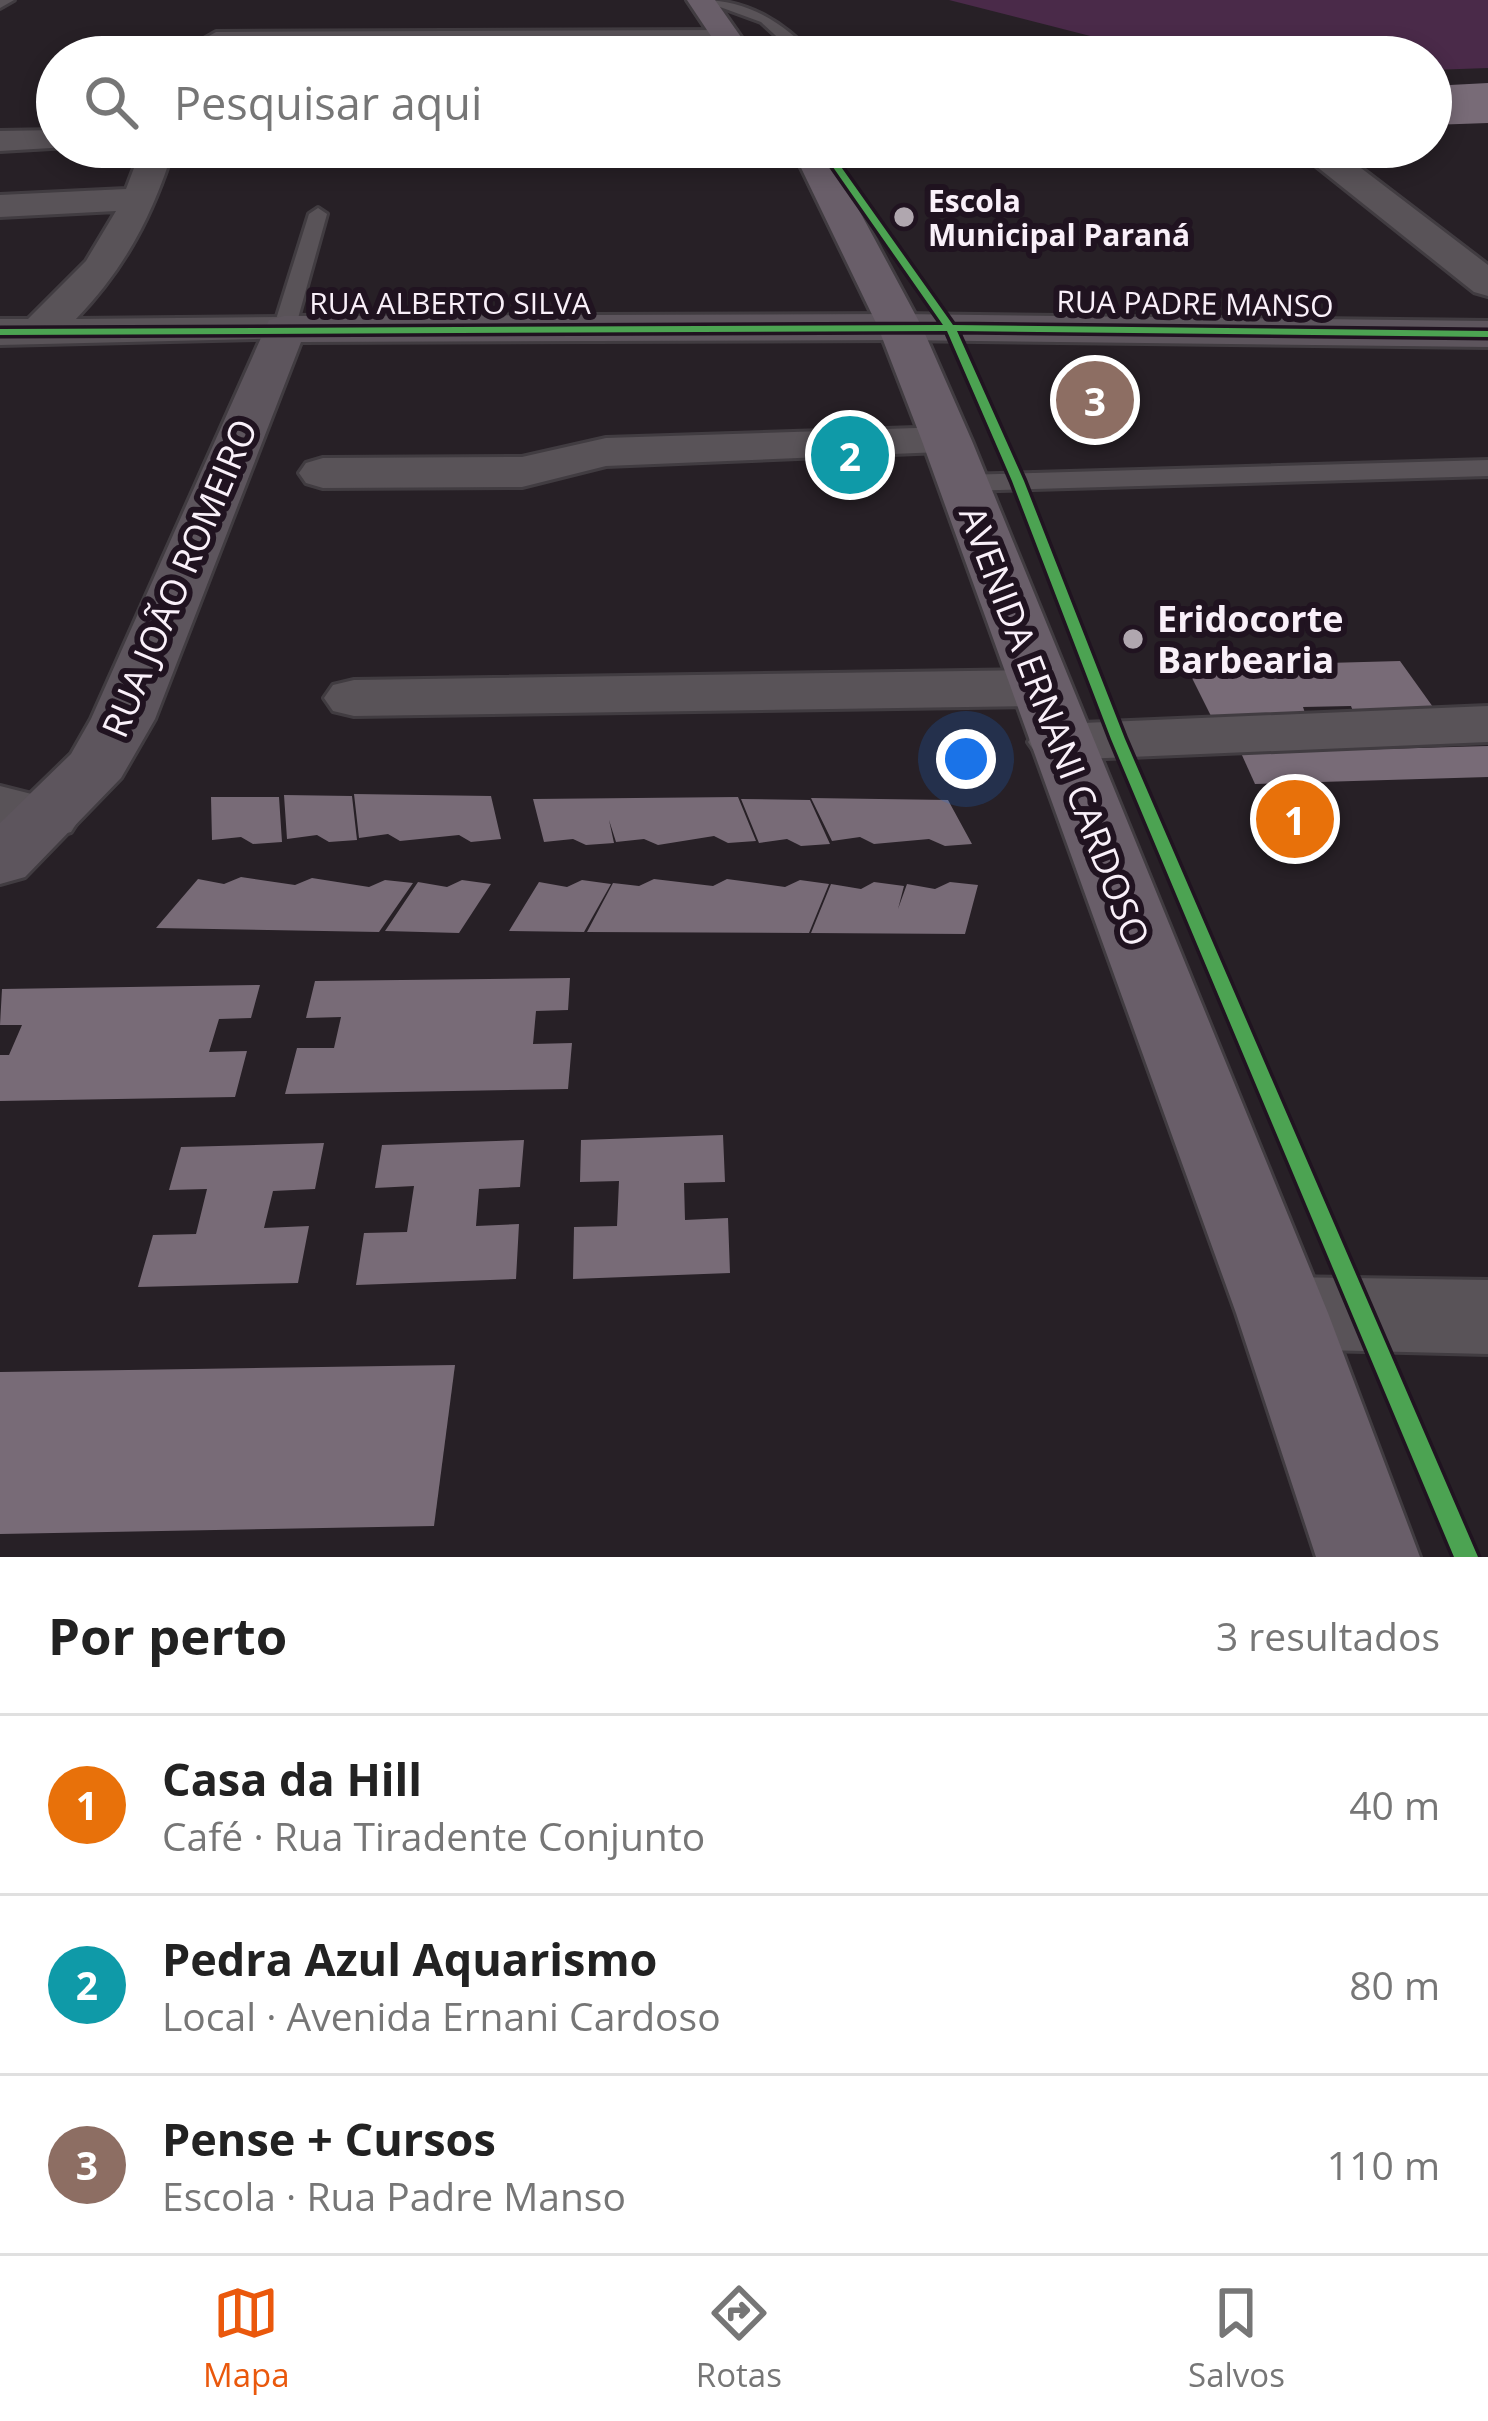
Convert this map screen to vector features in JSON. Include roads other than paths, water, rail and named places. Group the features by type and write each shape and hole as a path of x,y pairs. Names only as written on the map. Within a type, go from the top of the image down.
{"main road":[{"path":"705,0 726,36"},
{"name":"AVENIDA ERNANI CARDOSO","path":"819,168 901,327 955,462 1282,1313 1368,1557"}],"street":[{"path":"219,36 232,14"},
{"path":"0,141 36,140"},
{"path":"19,333 110,261 142,199 152,168"},
{"path":"1340,168 1488,284"},
{"path":"0,206 142,199"},
{"name":"RUA ALBERTO SILVA","path":"19,333 901,327"},
{"name":"RUA PADRE MANSO","path":"901,327 1488,334"},
{"name":"RUA JOÃO ROMEIRO","path":"0,862 24,811 98,764 123,719 284,329"},
{"path":"323,473 522,472 606,452 955,462"},
{"path":"354,698 1488,724"},
{"path":"1282,1313 1488,1317"}],"lane":[{"path":"705,0 766,19 785,36"},
{"path":"284,329 318,214"},
{"path":"955,462 1488,468"}],"place":[{"name":"Escola Municipal Paraná","path":"904,217"},
{"name":"Pense + Cursos","path":"1095,400"},
{"name":"Pedra Azul Aquarismo","path":"850,455"},
{"name":"Eridocorte Barbearia","path":"1133,639"},
{"name":"Casa da Hill","path":"1295,819"}]}
